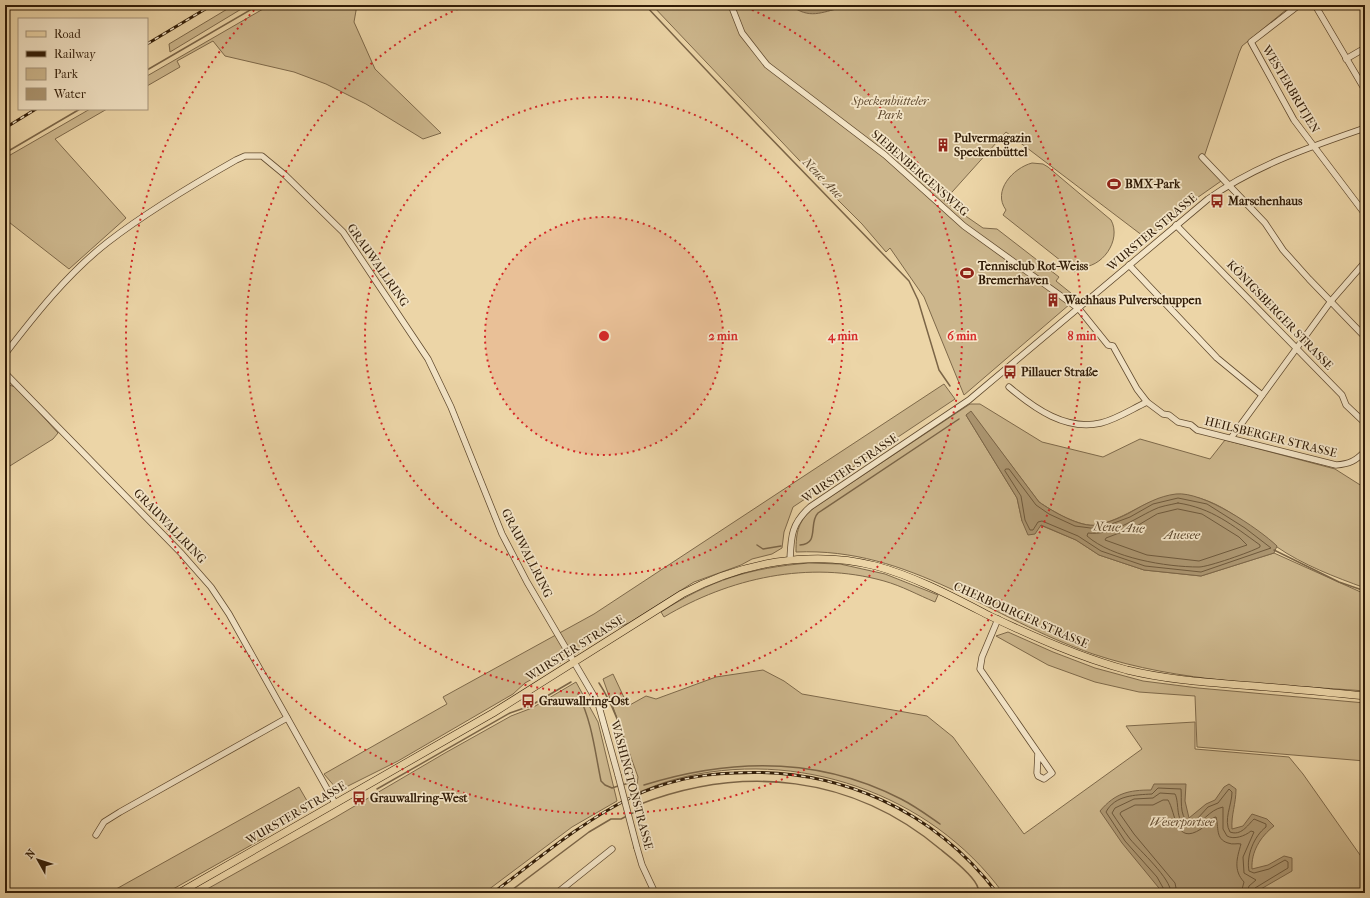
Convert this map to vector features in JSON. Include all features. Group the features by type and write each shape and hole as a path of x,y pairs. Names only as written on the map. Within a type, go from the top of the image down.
{"main road":[{"name":"CHERBOURGER STRASSE","path":"790,560 835,559 875,566 930,586 1066,650 1145,674 1197,681 1365,696"},
{"name":"WURSTER STRASSE","path":"179,893 493,713 657,609 698,585 749,568 790,560"}],"street":[{"name":"SIEBENBERGENSWEG","path":"731,5 742,33 767,65 885,155 964,226 1079,309"},
{"name":"WESTERBRITJEN","path":"1299,5 1251,42 1294,120 1365,214"},
{"path":"1315,5 1365,90"},
{"path":"1346,59 1365,48"},
{"name":"WURSTER STRASSE","path":"790,560 791,536 795,525 802,514 951,413 1079,309 1176,224 1228,186 1272,162 1365,128"},
{"name":"GRAUWALLRING","path":"5,354 61,286 107,243 154,209 236,160 245,156 262,156 285,175 342,232 428,359 460,428 502,534 527,582 574,662"},
{"path":"1202,157 1228,186 1265,223 1283,250 1365,337"},
{"name":"KÖNIGSBERGER STRASSE","path":"1176,224 1342,395 1346,405 1365,423"},
{"path":"1231,438 1331,301 1365,262"},
{"path":"1129,266 1216,358 1262,395"},
{"name":"HEILSBERGER STRASSE","path":"1079,309 1108,345 1113,346 1137,389 1147,402 1163,414 1169,415 1178,422 1191,426 1197,430 1336,465 1347,464 1357,460 1365,451"},
{"name":"GRAUWALLRING","path":"5,373 197,569 229,614 335,803"},
{"path":"1009,387 1024,400 1050,415 1069,423 1092,424 1112,420 1147,402"},
{"path":"998,619 982,657 980,669 1038,753"},
{"name":"WASHINGTONSTRASSE","path":"574,662 598,703 642,865 655,893"},
{"path":"96,835 104,822 120,812 287,718"},
{"path":"557,893 612,849"}],"green space":[{"path":"234,5 248,5 170,52 169,44"},
{"path":"270,5 357,5 354,22 375,69 441,133 423,139 366,104 326,84 294,72 225,56 213,41 177,61 180,67 148,85 148,75"},
{"name":"Speckenbütteler Park","path":"652,5 1292,5 1242,46 1239,53 1204,157 1224,179 1194,200 1147,239 1006,132 944,201 983,228 997,229 1059,277 1056,281 1077,298 964,395 924,297 890,248 886,252 862,224 817,179"},
{"path":"88,110 105,110 55,139 126,218 69,269 5,219 5,158"},
{"path":"1032,163 1043,164 1048,167 1111,220 1114,228 1112,244 1108,252 1095,263 1079,267 1075,272 1003,215 1006,210 1002,203 1001,195 1003,188 1012,175 1018,170"},
{"path":"5,384 16,387 58,433 53,439 5,469"},
{"path":"944,384 955,399 793,507 784,532 782,548 772,554 752,559 741,565 694,582 629,623 606,632 573,656 525,683 513,694 398,761 344,788 336,788 324,774 447,704 443,697 594,614"},
{"path":"970,404 980,404 1042,442 1103,457 1140,439 1210,459 1225,440 1335,469 1365,488 1365,588 1308,565 1277,547 1227,511 1205,500 1194,497 1167,497 1155,500 1122,516 1097,525 1083,524 1067,518 1039,502 971,412 966,415 1017,498 1022,521 1040,525 1076,540 1099,555 1144,570 1201,576 1274,553 1365,594 1365,691 1228,681 1193,677 1126,664 1093,654 1056,639 949,588 913,573 876,561 837,554 796,552 799,527 809,512"},
{"path":"809,563 840,564 885,574 938,595 935,602 891,583 856,575 827,572 799,573 770,576 742,583 689,603 664,617 661,612 697,592 731,577 768,568"},
{"path":"1008,632 1053,652 1095,668 1143,681 1198,688 1365,703 1365,761 1197,747 1195,696 1139,692 1095,682 1048,665 996,636"},
{"path":"763,670 784,681 802,694 927,716 953,737 1024,834 1142,749 1126,726 1195,722 1195,749 1289,757 1303,774 1365,862 1365,893 1143,893 1141,890 1138,893 1003,893 973,858 938,828 899,805 857,786 813,775 767,769 722,771 676,779 636,793 638,777 603,679 613,674 628,706 646,696 656,699 716,677"},
{"path":"576,682 598,722 617,801 572,827 484,893 200,893 336,817 445,753 511,716 532,708"},
{"path":"299,787 310,806 262,839 166,893 109,893"}],"water":[{"path":"790,5 843,5 841,8 810,14 797,10"},
{"name":"Auesee","path":"971,411 1039,502 1066,518 1083,524 1097,525 1119,518 1158,498 1176,494 1187,495 1215,504 1244,521 1277,546 1274,553 1201,576 1144,570 1099,555 1076,540 1041,525 1035,534 1028,535 1022,521 1017,498 966,415"},
{"name":"Weserportsee","path":"1154,784 1186,784 1185,801 1189,818 1206,804 1215,800 1224,787 1229,784 1236,789 1232,829 1243,826 1252,814 1267,819 1274,826 1257,845 1253,857 1252,869 1268,865 1284,856 1292,858 1292,871 1254,893 1163,893 1122,843 1100,811 1117,796 1129,792 1151,790"}],"waterway":[{"name":"Neue Aue","path":"148,69 259,5"},
{"name":"Neue Aue","path":"645,5 757,124 909,281 918,300 939,370 950,386"},
{"name":"Neue Aue","path":"5,153 78,110"},
{"path":"800,545 806,544 810,541 815,517 818,513 959,419"},
{"path":"757,545 763,549 781,546"},
{"name":"Neue Aue","path":"1274,550 1339,582 1365,591"},
{"path":"377,789 510,713 530,706 571,682"},
{"path":"599,683 611,705 621,729 635,778 629,783 622,785"},
{"path":"578,694 590,726 601,781 605,785 612,788 618,786"},
{"path":"644,785 677,776 742,766 774,766 806,769 838,775 870,785 901,799 940,824"},
{"path":"630,814 636,812 638,805 678,792 717,784 756,781 795,784 833,792 870,805 906,824 962,867 976,883 978,888"},
{"path":"508,893 589,832 611,819 621,819 627,816"}],"railway":[{"path":"148,43 212,5"},
{"path":"5,128 34,110"},
{"path":"493,893 577,829 632,797 669,783 695,777 734,773 773,773 810,778 846,786 881,800 914,817 944,838 972,864 997,893"}],"place":[{"name":"Pulvermagazin Speckenbüttel","path":"943,145"},
{"name":"BMX-Park","path":"1114,184"},
{"name":"Marschenhaus","path":"1217,201"},
{"name":"Tennisclub Rot-Weiss Bremerhaven","path":"967,273"},
{"name":"Wachhaus Pulverschuppen","path":"1053,300"},
{"name":"Pillauer Straße","path":"1010,372"},
{"name":"Grauwallring-Ost","path":"528,701"},
{"name":"Grauwallring-West","path":"359,798"}]}
